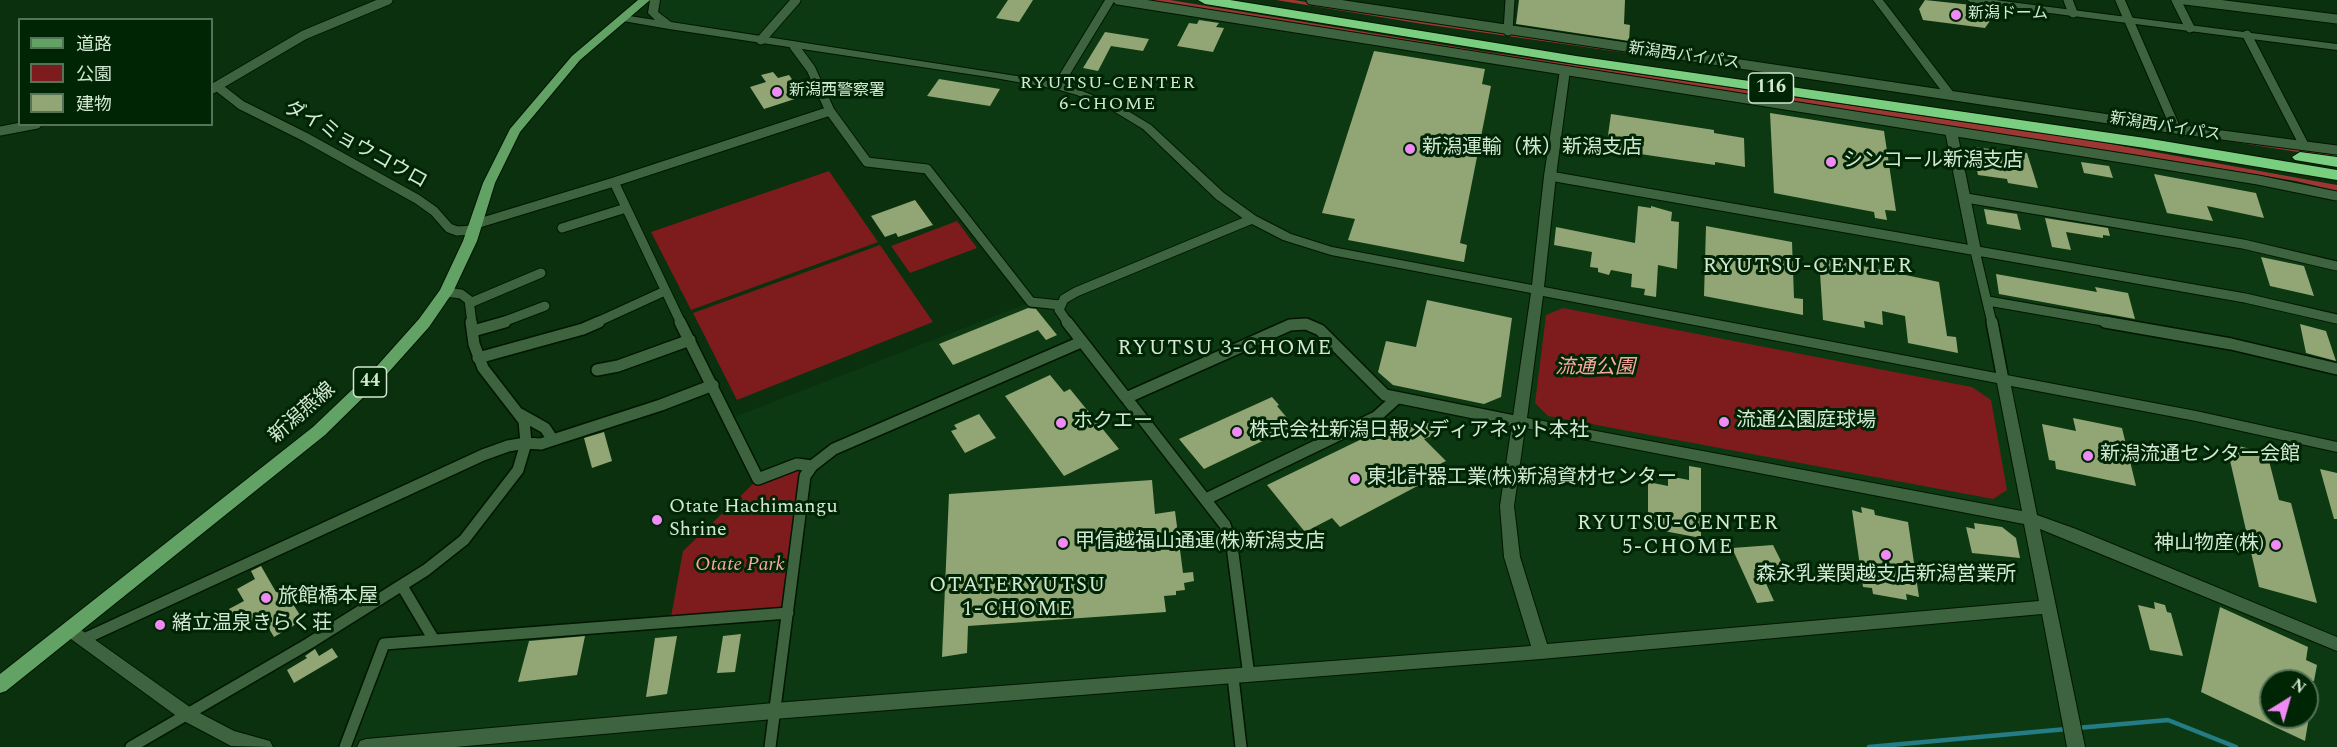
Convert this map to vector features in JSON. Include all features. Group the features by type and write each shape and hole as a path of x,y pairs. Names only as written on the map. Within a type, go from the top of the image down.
{"highway":[{"name":"新潟西バイパス","path":"1205,0 1576,60 2145,143 2337,175"},
{"name":"新潟西バイパス","path":"1249,0 1577,52 2248,151 2337,167"},
{"path":"2145,143 2337,182"},
{"path":"2248,151 2337,162"}],"main road":[{"name":"新潟燕線","path":"0,685 77,634 319,430 382,370 424,323 446,292 475,227 499,162 514,132 576,58 645,0"}],"street":[{"path":"215,88 285,45 388,0"},
{"path":"655,0 653,13 669,26"},
{"path":"761,40 796,0"},
{"path":"1058,86 1110,0"},
{"path":"1118,0 2258,180 2337,196"},
{"path":"1311,0 2176,129 2337,150"},
{"path":"1508,31 1510,0"},
{"path":"1878,0 1950,94"},
{"path":"1972,0 2337,47"},
{"path":"2068,0 2073,14"},
{"path":"2120,0 2176,129"},
{"path":"2176,0 2190,28"},
{"path":"2185,0 2337,19"},
{"path":"623,18 1058,86 1099,100 1147,127 1220,196 1252,219 1287,237 1331,251 2196,416 2337,447"},
{"path":"2247,36 2304,145"},
{"path":"794,46 811,69 830,111 867,162 927,169 1031,302 1060,305"},
{"path":"1541,652 1517,576 1509,539 1507,506 1565,70"},
{"name":"ダイミョウコウロ","path":"215,88 241,105 305,136 417,199 434,211 449,228 457,231 475,227"},
{"path":"475,227 830,111"},
{"path":"0,131 26,126"},
{"path":"1951,131 1975,251 1988,301 2076,747"},
{"path":"1550,176 2245,298 2337,319"},
{"path":"614,182 664,291 758,479 797,464 812,466"},
{"path":"1966,198 2243,244 2337,266"},
{"path":"562,228 626,208"},
{"path":"1241,747 1241,676 1232,546 1225,525 1061,316 1060,305 1064,299 1076,292 1252,219"},
{"path":"470,303 541,273"},
{"path":"478,358 583,329 664,291"},
{"path":"131,747 402,586 446,556 464,540 518,470 526,443 524,421 493,382 478,358 470,303 461,294 446,292"},
{"path":"1988,301 2231,345 2337,369"},
{"path":"473,331 545,306"},
{"path":"1126,398 1298,323 1306,324 1320,330 1377,388 1396,399 2030,519 2072,533 2337,644"},
{"path":"597,370 618,366 690,340"},
{"path":"770,747 805,476 812,466 834,449 1081,342"},
{"path":"77,634 483,455 526,443 541,444 661,405 713,385"},
{"path":"1206,499 1376,417 1396,399"},
{"path":"519,414 545,428 553,440"},
{"path":"402,586 434,640"},
{"path":"366,747 774,711 1541,652 2049,607"},
{"path":"345,747 384,644 788,613"},
{"path":"77,634 188,715 231,738 264,747"}],"shaded area":[{"path":"649,0 1118,0 2258,180 2337,198 2337,747 349,747 384,644 788,613 758,479 729,419 1031,302 927,169 867,162 794,46 669,26 649,11"},
{"path":"1137,0 1170,0 1481,51 2072,137 2337,185 2337,191 2296,181 2185,163"},
{"path":"1276,0 1294,0 1551,41 2337,154 2337,158 2022,109 1423,24"}],"green space":[{"path":"829,171 878,242 691,310 651,232"},
{"path":"957,221 977,248 910,273 891,246"},
{"path":"880,245 933,322 737,400 693,313"},
{"name":"流通公園","path":"1563,308 1972,387 1991,400 2007,490 1993,499 1548,416 1535,403 1546,315"},
{"name":"Otate Park","path":"812,466 785,613 670,622 683,551 758,479"}],"building":[{"path":"1008,0 1033,0 1019,22 996,18"},
{"path":"1519,0 1625,0 1624,24 1630,25 1629,41 1516,24"},
{"name":"新潟ドーム","path":"1925,0 1981,6 1992,18 1985,28 1923,20 1919,9"},
{"path":"1199,20 1219,23 1216,27 1224,28 1213,52 1177,46 1189,23 1197,24"},
{"path":"1105,32 1149,39 1143,51 1111,46 1098,71 1083,68"},
{"name":"新潟運輸（株）新潟支店","path":"1374,51 1485,69 1482,84 1491,86 1460,243 1467,245 1464,262 1348,240 1355,219 1322,213"},
{"name":"新潟西警察署","path":"773,72 778,78 789,75 804,96 764,109 750,87 766,82 761,75"},
{"path":"939,79 1000,89 990,106 927,96"},
{"name":"シンコール新潟支店","path":"1770,113 1884,131 1896,211 1885,210 1887,220 1875,218 1874,212 1774,193"},
{"path":"1611,114 1714,130 1714,133 1744,138 1745,167 1715,162 1715,165 1606,149"},
{"path":"1972,147 2027,153 2038,188 2008,183 2007,179 1978,175"},
{"path":"2081,162 2109,166 2113,178 2084,173"},
{"path":"2154,174 2256,193 2264,218 2207,206 2213,221 2167,213"},
{"path":"915,200 933,225 898,237 896,233 885,237 871,216"},
{"path":"1638,206 1651,208 1651,206 1672,212 1671,221 1679,222 1677,269 1658,265 1656,297 1644,295 1645,289 1631,287 1632,274 1611,270 1609,275 1598,272 1598,268 1590,267 1592,252 1554,245 1556,227 1635,243"},
{"path":"1984,209 2017,214 2021,230 1987,224"},
{"path":"2045,218 2108,228 2110,236 2103,235 2103,238 2066,232 2071,250 2052,247"},
{"path":"1706,226 1792,242 1794,298 1803,299 1803,315 1704,296"},
{"path":"1819,257 1939,282 1947,336 1956,337 1958,353 1908,343 1905,316 1882,311 1883,325 1864,321 1865,328 1823,320"},
{"path":"2261,257 2304,266 2314,296 2270,286"},
{"path":"1996,274 2097,292 2095,287 2128,293 2135,319 1999,294"},
{"path":"1427,300 1512,318 1501,397 1484,404 1393,385 1378,372 1386,341 1416,347"},
{"path":"1028,308 1036,309 1057,335 1046,340 1038,330 953,365 939,344"},
{"path":"2300,324 2326,331 2336,361 2306,353"},
{"name":"ホクエー","path":"1050,375 1064,392 1070,389 1119,449 1064,476 1005,396"},
{"name":"株式会社新潟日報メディアネット本社","path":"1272,397 1294,426 1204,469 1179,439"},
{"path":"979,414 996,438 965,453 951,431 957,429 954,425"},
{"name":"東北計器工業(株)新潟資材センター","path":"1405,418 1413,426 1425,420 1438,433 1424,439 1446,461 1436,466 1442,473 1340,527 1332,518 1305,532 1267,485"},
{"name":"新潟流通センター会館","path":"2073,418 2122,428 2136,486 2056,469 2055,461 2049,460 2042,424 2076,431"},
{"path":"604,432 612,461 592,468 584,438"},
{"name":"神山物産(株)","path":"2226,443 2267,453 2279,500 2291,503 2317,603 2259,587"},
{"path":"1689,466 1701,468 1701,538 1648,528 1648,482 1668,486 1668,476 1689,480"},
{"path":"2320,469 2337,473 2337,519 2334,519"},
{"name":"甲信越福山通運(株)新潟支店","path":"1152,480 1155,514 1175,511 1183,573 1193,572 1194,581 1184,583 1185,590 1176,591 1176,595 1164,596 1166,612 968,626 967,653 942,657 949,494"},
{"name":"森永乳業関越支店新潟営業所","path":"1861,507 1874,510 1875,515 1908,522 1919,597 1906,594 1907,600 1873,594 1872,588 1863,587 1852,510 1862,513"},
{"path":"1974,523 2002,527 2016,538 2020,558 1972,553 1966,527 1975,529"},
{"path":"1773,545 1789,577 1764,579 1774,601 1757,603 1732,548"},
{"name":"旅館橋本屋","path":"261,566 276,592 283,588 303,620 274,637 262,617 246,627 242,621 237,624 229,609 244,601 237,589 255,579 251,571"},
{"path":"2154,602 2165,605 2167,612 2171,613 2183,656 2150,650 2138,605 2155,609"},
{"path":"2220,607 2308,647 2306,660 2317,665 2316,669 2259,669 2259,719 2201,692"},
{"path":"741,634 735,672 717,673 723,636"},
{"path":"585,636 577,675 518,682 529,641"},
{"path":"677,636 667,694 646,697 655,638"},
{"path":"332,648 338,657 294,683 287,670 307,658 305,656 315,649 319,656"},
{"path":"2280,729 2307,729 2305,741"}],"waterway":[{"path":"2077,728 2168,720 2236,747"},
{"path":"1869,747 2067,729"}],"place":[{"name":"新潟ドーム","path":"1956,15"},
{"name":"新潟西警察署","path":"777,92"},
{"name":"新潟運輸（株）新潟支店","path":"1410,149"},
{"name":"シンコール新潟支店","path":"1831,162"},
{"name":"流通公園庭球場","path":"1724,422"},
{"name":"ホクエー","path":"1061,423"},
{"name":"株式会社新潟日報メディアネット本社","path":"1237,432"},
{"name":"新潟流通センター会館","path":"2088,456"},
{"name":"東北計器工業(株)新潟資材センター","path":"1355,479"},
{"name":"Otate Hachimangu Shrine","path":"657,520"},
{"name":"甲信越福山通運(株)新潟支店","path":"1063,543"},
{"name":"神山物産(株)","path":"2276,545"},
{"name":"森永乳業関越支店新潟営業所","path":"1886,555"},
{"name":"旅館橋本屋","path":"266,598"},
{"name":"緒立温泉きらく荘","path":"160,625"}],"district":[{"name":"RYUTSU-CENTER 6-CHOME","path":"1108,94"},
{"name":"RYUTSU-CENTER","path":"1808,268"},
{"name":"RYUTSU 3-CHOME","path":"1225,350"},
{"name":"RYUTSU-CENTER 5-CHOME","path":"1678,537"},
{"name":"OTATERYUTSU 1-CHOME","path":"1018,599"}]}
